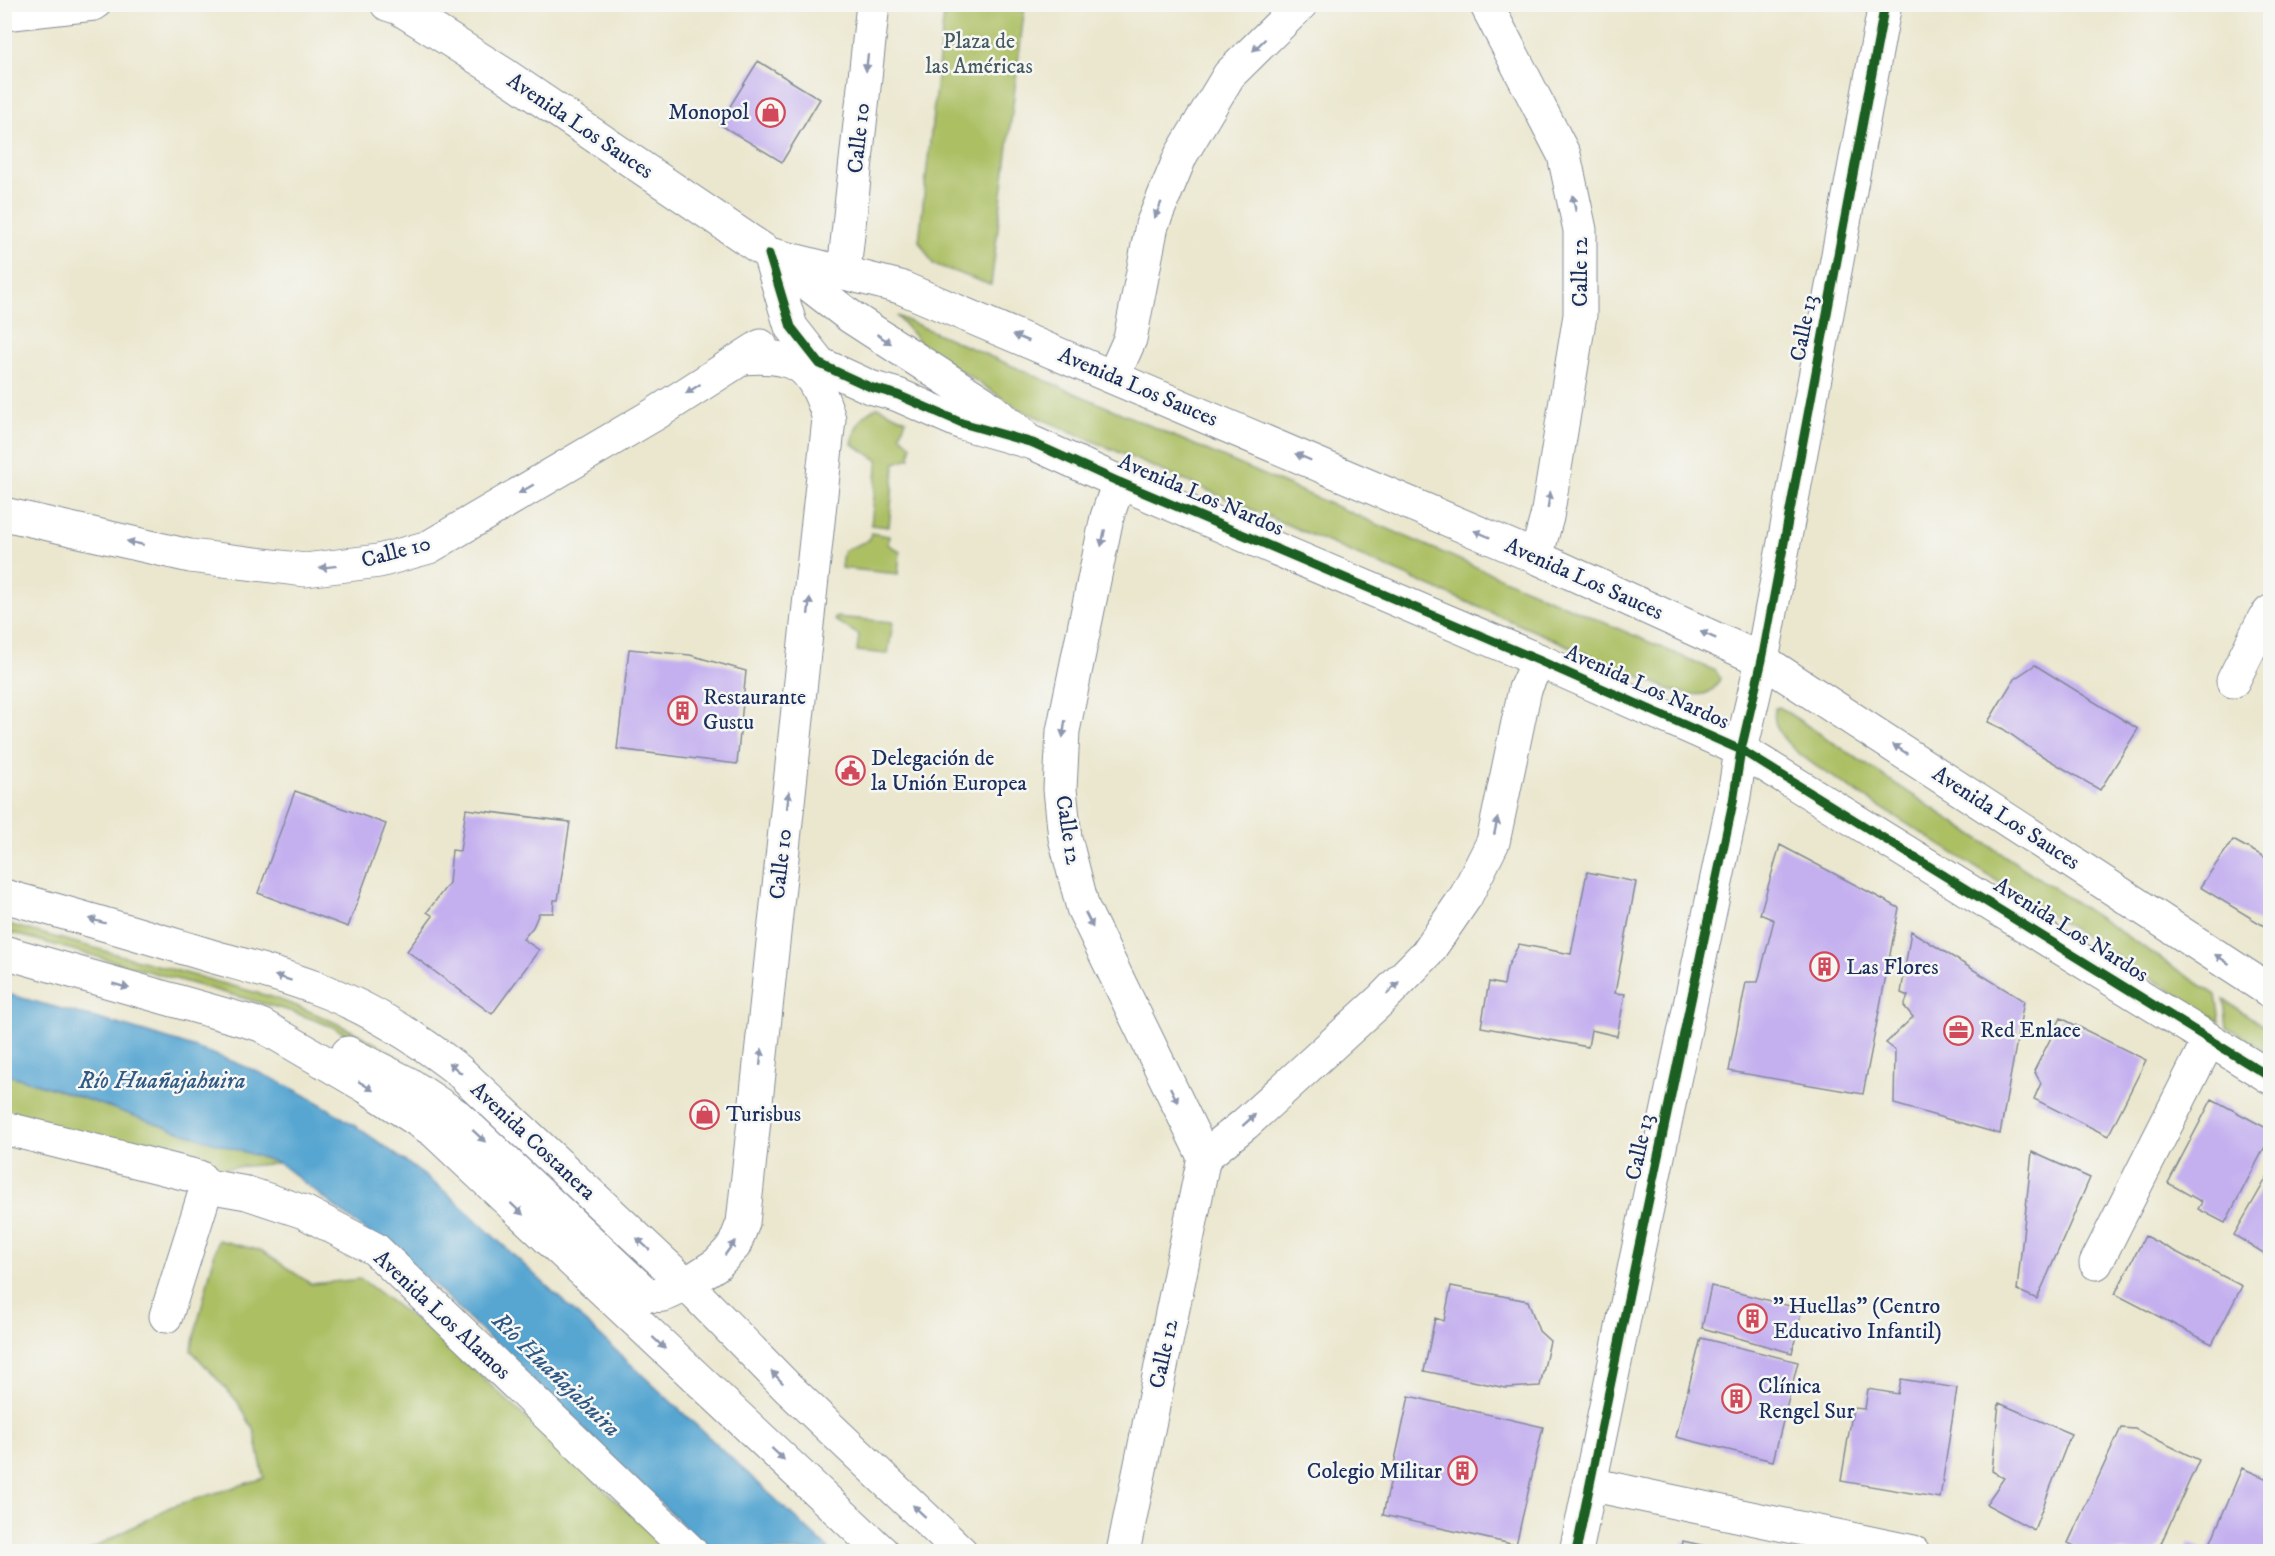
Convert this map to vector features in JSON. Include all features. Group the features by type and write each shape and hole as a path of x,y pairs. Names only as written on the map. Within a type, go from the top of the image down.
{"street":[{"path":"4,14 94,4"},
{"name":"Avenida Los Sauces","path":"387,4 399,8 502,73 769,254 850,317 982,402 1033,443"},
{"name":"Calle 10","path":"850,317 844,271 873,4"},
{"path":"1113,377 1130,339 1152,225 1181,155 1229,75 1301,4"},
{"name":"Calle 12","path":"1486,4 1564,155 1580,230 1580,315 1547,517 1536,557"},
{"name":"Calle 13","path":"1576,1551 1733,802 1741,750 1762,660 1885,4"},
{"path":"769,254 790,327 820,364 870,387 898,395 962,423 1033,443"},
{"name":"Avenida Los Sauces","path":"769,254 844,271 900,287 1536,557 1762,660 2271,991"},
{"name":"Calle 10","path":"4,514 201,557 305,570 379,561 429,547 655,414 790,327 844,271"},
{"path":"742,358 766,356 789,359 810,373 822,393 829,419 846,402 870,387"},
{"name":"Calle 10","path":"261,1025 307,1035 358,1057 409,1084 458,1116 644,1292 664,1296 717,1264 734,1246 743,1223 829,419"},
{"name":"Avenida Los Nardos","path":"1033,443 1119,482 1538,660 1741,750 2271,1077"},
{"name":"Calle 12","path":"1119,482 1107,517 1063,731 1060,789 1065,838 1083,908 1204,1157 1123,1551"},
{"path":"2233,681 2264,619 2271,612"},
{"path":"1204,1157 1245,1125 1381,1000 1427,953 1466,896 1493,842 1525,689 1538,660"},
{"name":"Avenida Costanera","path":"4,896 117,927 315,987 358,1006 428,1047 458,1070 686,1284 787,1387 961,1551"},
{"path":"4,952 261,1025 367,1087 434,1131 882,1551"},
{"path":"2096,1263 2209,1040"},
{"name":"Avenida Los Alamos","path":"4,1128 199,1177 207,1186 247,1193 304,1212 375,1249 691,1551"},
{"path":"166,1316 207,1186"},
{"path":"1589,1484 1913,1551"}],"green space":[{"name":"Plaza de las Américas","path":"945,5 1025,5 991,285 933,264 919,241"},
{"path":"897,316 1716,671 1720,678 1712,690 1706,693 1693,694 1671,690 1021,410 925,348"},
{"path":"878,407 906,420 900,435 911,445 910,458 895,463 889,527 871,525 878,460 852,444 860,421 867,413"},
{"path":"871,533 889,536 888,544 900,552 898,574 841,568 843,551 869,540"},
{"path":"835,617 893,622 888,654 857,651 859,635 834,620"},
{"path":"1779,707 2216,995 2220,1022 1817,767 1794,749 1781,734 1774,717 1775,708"},
{"path":"4,923 272,997 296,1006 361,1036 444,1088 333,1027 293,1012 5,931"},
{"path":"2224,1000 2270,1030 2270,1054 2227,1027"},
{"path":"4,1074 279,1163 206,1170 5,1127"},
{"path":"218,1240 262,1251 311,1284 361,1279 438,1337 671,1551 86,1552 170,1507 264,1478 254,1430 237,1401 191,1350"}],"water":[{"name":"Río Huañajahuira","path":"4,993 158,1036 233,1062 305,1095 360,1129 447,1193 831,1551 710,1551 433,1284 279,1163 5,1074"}],"building":[{"name":"Monopol","path":"758,61 820,99 782,162 719,124"},
{"name":"Restaurante Gustu","path":"629,649 690,655 746,671 737,764 617,749"},
{"path":"2035,665 2138,729 2100,790 2039,754 2003,729 1988,722 2014,679"},
{"path":"295,791 386,824 348,927 258,893"},
{"path":"466,809 570,822 558,900 554,900 553,913 539,913 533,927 523,939 539,950 492,1014 407,951 433,916 427,912 449,883 452,850 460,851"},
{"path":"2233,840 2270,860 2270,916 2264,926 2200,887"},
{"name":"Las Flores","path":"1780,845 1899,908 1863,1094 1729,1071 1746,982 1758,982 1774,920 1760,914"},
{"path":"1587,872 1636,882 1615,993 1625,994 1617,1036 1591,1030 1588,1047 1481,1027 1489,982 1504,985 1507,968 1519,944 1571,954"},
{"name":"Red Enlace","path":"1911,931 2024,1001 2000,1134 1894,1104 1895,1050 1886,1043 1913,1017 1904,1006 1908,996 1901,993"},
{"path":"2061,1018 2146,1060 2108,1136 2034,1099 2041,1083 2034,1071"},
{"path":"2212,1099 2270,1130 2270,1137 2225,1223 2198,1209 2202,1202 2168,1183"},
{"path":"2032,1152 2090,1178 2037,1299 2017,1290"},
{"path":"2270,1172 2270,1257 2234,1235"},
{"path":"2145,1236 2242,1286 2212,1344 2115,1294"},
{"path":"1451,1286 1528,1301 1539,1331 1550,1341 1540,1386 1506,1388 1424,1371 1435,1318 1444,1321"},
{"name":"\" Huellas\" (Centro Educativo Infantil)","path":"1711,1286 1802,1309 1792,1353 1702,1328"},
{"name":"Clínica Rengel Sur","path":"1701,1338 1798,1362 1773,1461 1676,1437"},
{"path":"1901,1379 1957,1388 1940,1498 1841,1481 1853,1408 1865,1409 1868,1389 1898,1394"},
{"name":"Colegio Militar","path":"1409,1396 1543,1427 1516,1545 1383,1515"},
{"path":"1999,1403 2071,1434 2034,1530 1986,1504 2004,1478 1992,1471"},
{"path":"2121,1428 2135,1429 2199,1460 2157,1552 2086,1552 2068,1543"},
{"path":"2242,1468 2270,1480 2270,1546 2268,1552 2185,1552 2189,1543 2207,1551"},
{"path":"1683,1541 1728,1551 1728,1552 1681,1552"}],"cycle path":[{"path":"1576,1552 1733,802 1741,750 1762,660 1885,4"},
{"path":"769,254 791,327 820,364 870,387 898,395 962,423 1033,443 1119,482 1538,660 1741,750 2270,1077"}],"place":[{"name":"Monopol","path":"770,112"},
{"name":"Restaurante Gustu","path":"682,710"},
{"name":"Delegación de la Unión Europea","path":"850,771"},
{"name":"Las Flores","path":"1825,967"},
{"name":"Red Enlace","path":"1959,1030"},
{"name":"Turisbus","path":"705,1114"},
{"name":"\" Huellas\" (Centro Educativo Infantil)","path":"1752,1319"},
{"name":"Clínica Rengel Sur","path":"1737,1399"},
{"name":"Colegio Militar","path":"1463,1471"}]}
